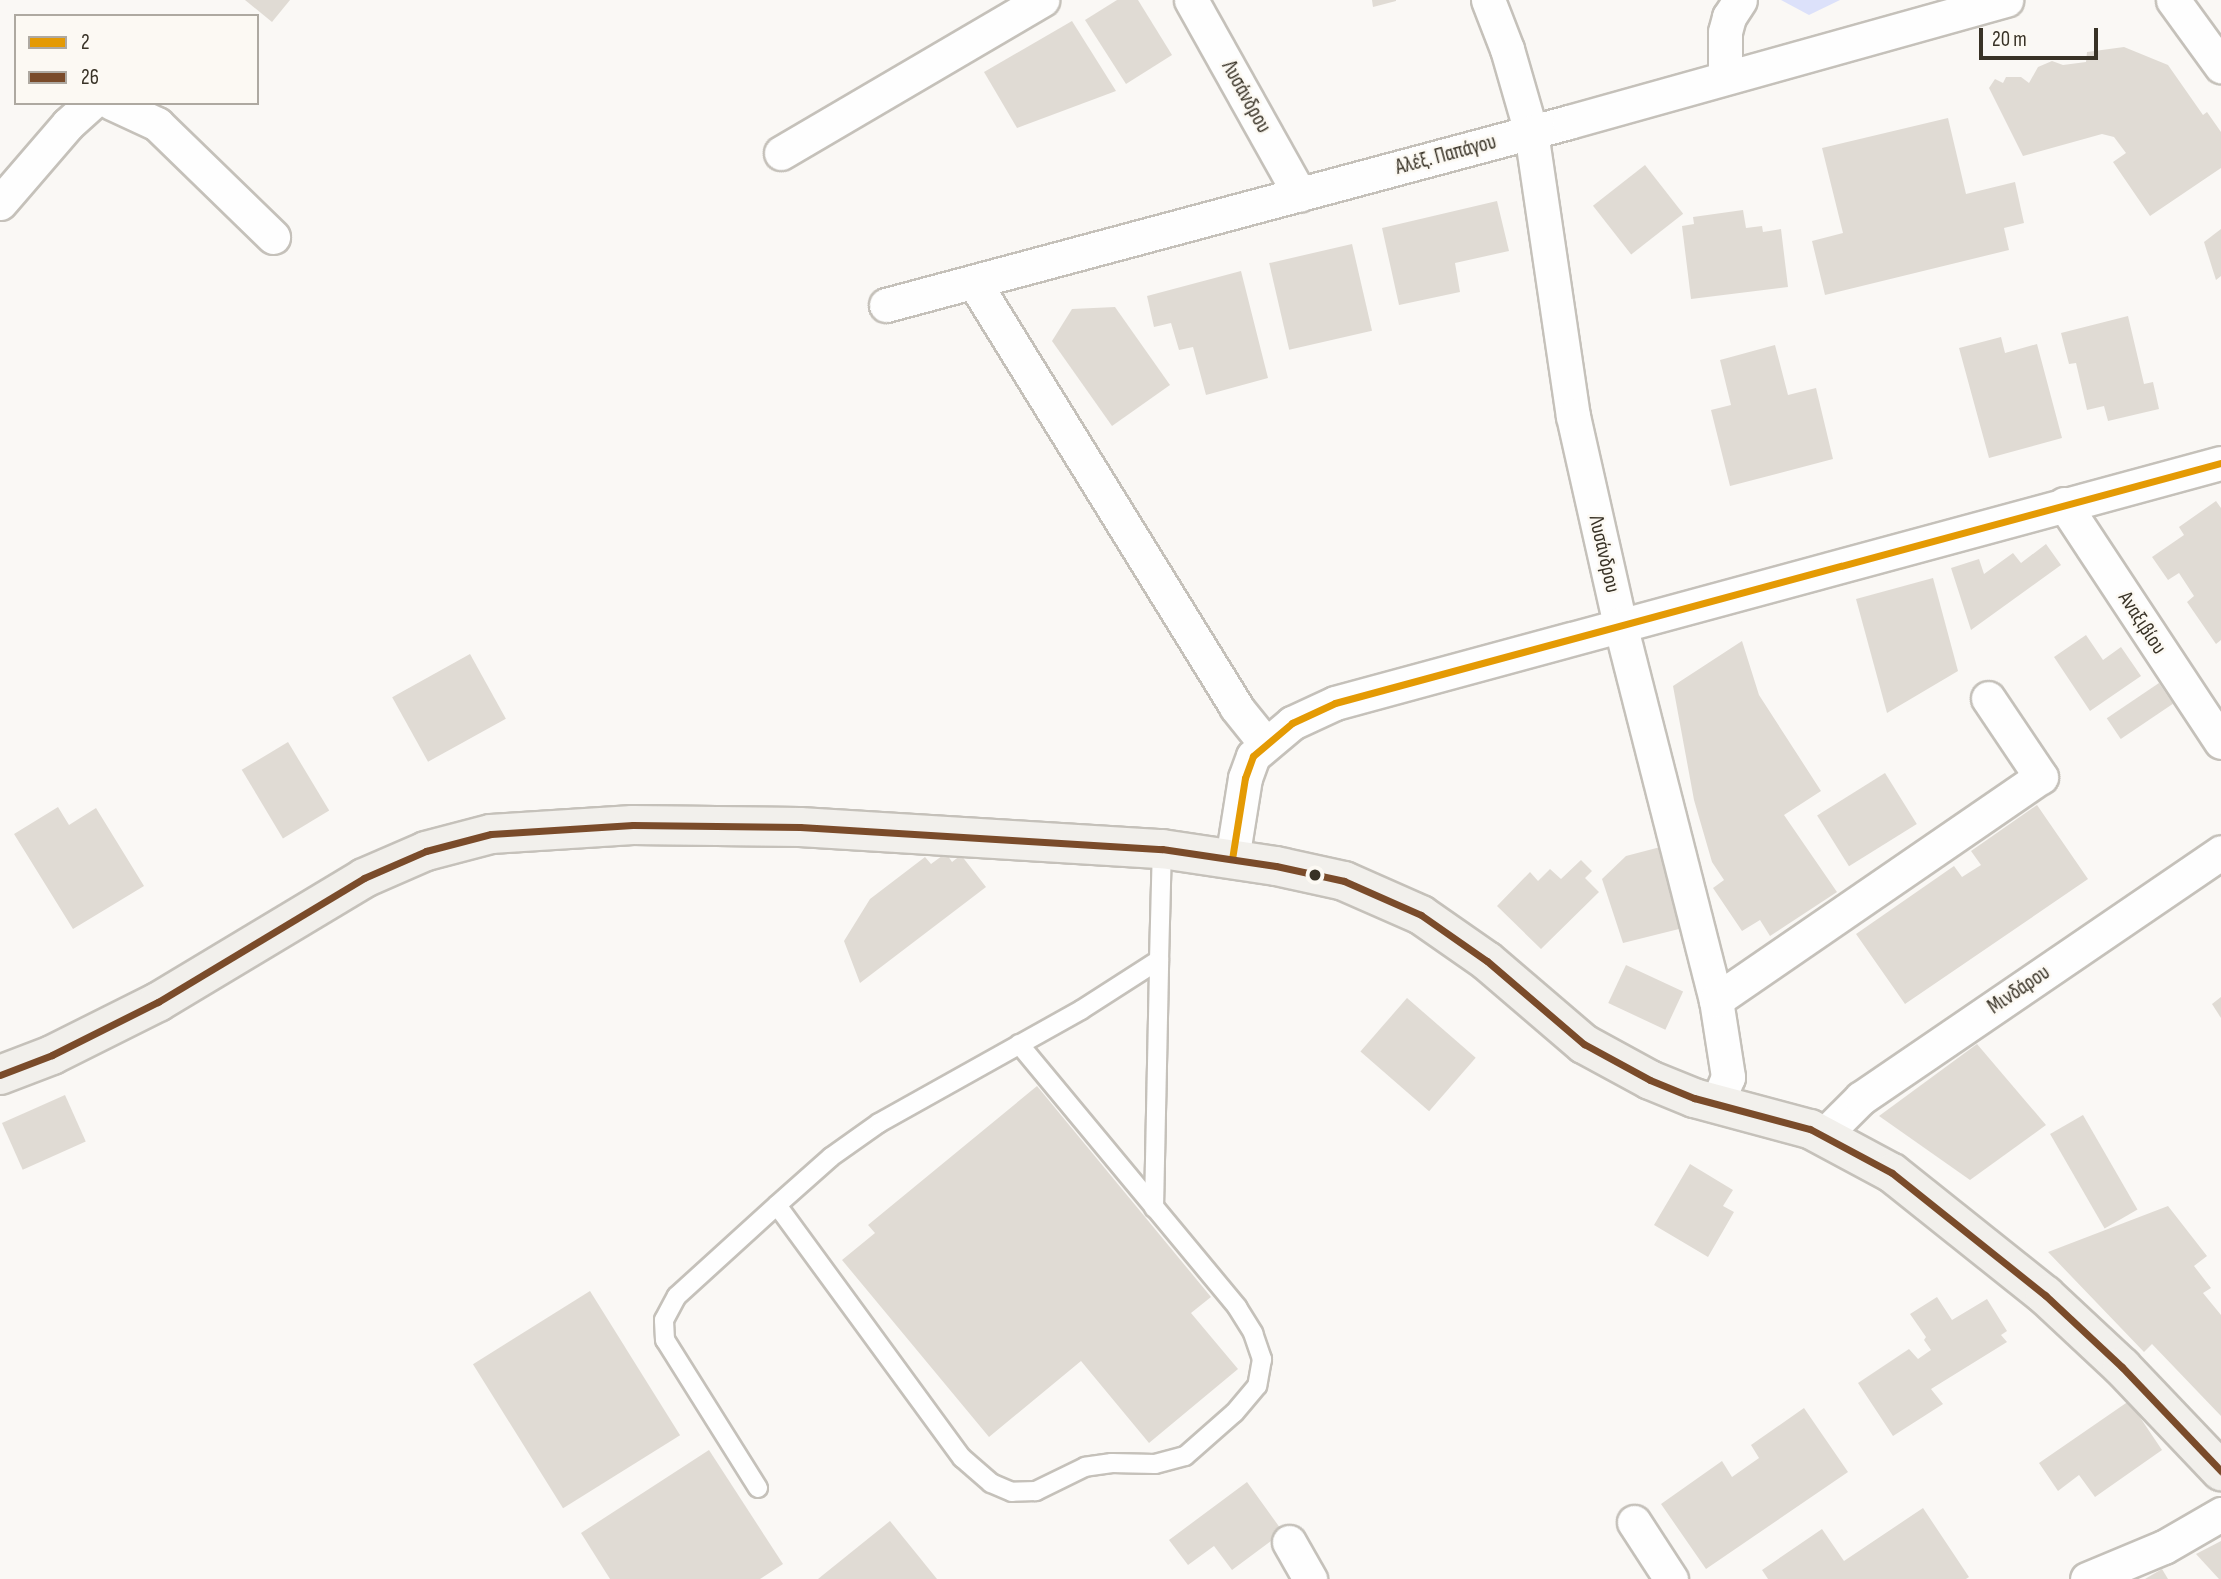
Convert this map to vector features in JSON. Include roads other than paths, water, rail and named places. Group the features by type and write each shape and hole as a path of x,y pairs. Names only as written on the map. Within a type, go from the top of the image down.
{"main road":[{"path":"0,1076 52,1055 133,1015 364,878 426,851 478,836 514,831 632,825 800,827 1163,849 1232,859 1344,881 1398,902 1472,948 1584,1044 1650,1080 1716,1105 1824,1135 1869,1159 1919,1192 2045,1295 2122,1367 2221,1471"}],"street":[{"path":"781,153 1042,0"},
{"name":"Λυσάνδρου","path":"1191,0 1300,195"},
{"name":"Λυσάνδρου","path":"1488,0 1531,132 1573,416 1620,624 1716,1000 1728,1077 1716,1105"},
{"path":"1724,77 1725,32 1729,17 1740,0"},
{"name":"Αλέξ. Παπάγου","path":"886,305 1300,195 1724,77 1899,14 2006,0"},
{"path":"2173,0 2221,66"},
{"path":"0,203 89,105"},
{"path":"116,105 157,124 273,237"},
{"path":"974,282 1236,707 1265,743"},
{"path":"1232,859 1245,778 1253,756 1265,743 1292,723 1335,703 2221,463"},
{"name":"Αναξιβίου","path":"2064,504 2221,742"},
{"path":"1716,1000 2041,777 1988,698"},
{"name":"Μινδάρου","path":"1824,1135 1861,1098 2221,852"},
{"path":"2087,1579 2164,1548 2221,1514"},
{"path":"1634,1522 1671,1579"},
{"path":"1289,1542 1310,1579"}],"lane":[{"path":"1154,1208 1163,849"},
{"path":"758,1488 665,1340 664,1320 677,1296 831,1157 879,1123 1019,1044 1159,960"},
{"path":"778,1205 962,1458 991,1483 1012,1492 1036,1491 1085,1467 1112,1463 1155,1464 1185,1456 1234,1413 1257,1386 1262,1359 1247,1321 1019,1044"}]}
